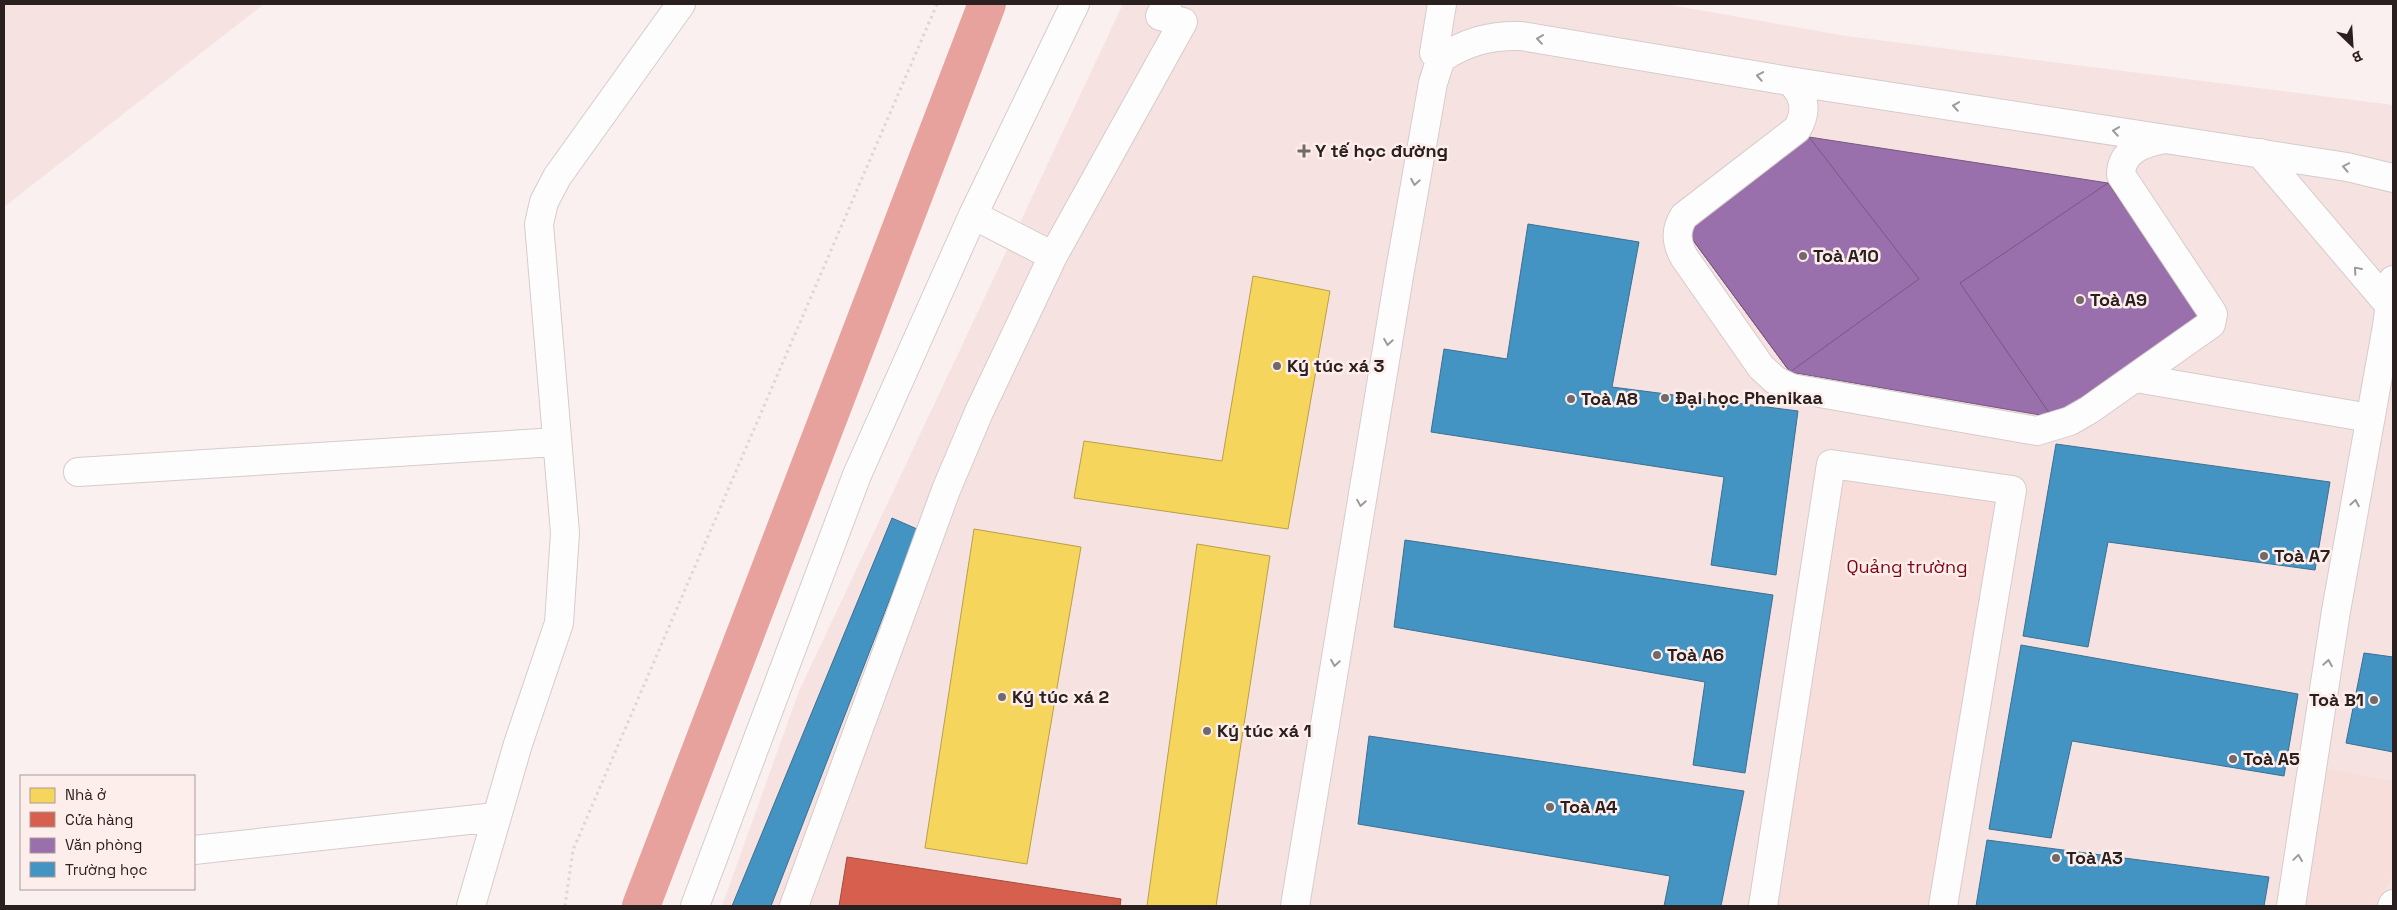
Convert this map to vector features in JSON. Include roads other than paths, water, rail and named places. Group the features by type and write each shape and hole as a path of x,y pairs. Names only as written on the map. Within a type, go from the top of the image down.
{"street":[{"path":"471,906 496,817 559,623 565,532 539,224 544,202 557,177 680,4"},
{"path":"695,906 858,475 973,215 1075,4"},
{"path":"794,906 946,490 979,412 1053,256 1183,22 1160,16 1167,4"},
{"path":"1442,4 1434,53 1446,55"},
{"path":"1295,906 1405,237 1433,83 1441,58 1477,40 1499,36 1521,36 1789,81 2347,166 2393,178"},
{"path":"1789,81 1801,94 1804,103 1802,121 1797,129 1684,216 1677,231 1679,249 1761,367 1775,380 1801,390 2037,431 2060,425 2080,416 2207,328 2212,319 2210,309 2121,175 2121,164 2127,155 2145,144 2166,138"},
{"path":"2260,153 2326,233 2390,306"},
{"path":"973,215 1053,256"},
{"path":"2291,906 2336,611 2393,280"},
{"path":"2136,378 2370,418"},
{"path":"78,472 557,442"},
{"path":"1763,906 1831,464 2012,490 1943,906"},
{"path":"195,850 496,817"}],"waterway":[{"path":"641,906 987,4"}],"place":[{"name":"Y tế học đường","path":"1304,151"},
{"name":"Toà A10","path":"1803,256"},
{"name":"Toà A9","path":"2080,300"},
{"name":"Ký túc xá 3","path":"1277,366"},
{"name":"Đại học Phenikaa","path":"1665,398"},
{"name":"Toà A8","path":"1571,399"},
{"name":"Toà A7","path":"2264,556"},
{"name":"Toà A6","path":"1657,655"},
{"name":"Ký túc xá 2","path":"1002,697"},
{"name":"Toà B1","path":"2374,700"},
{"name":"Ký túc xá 1","path":"1207,731"},
{"name":"Toà A5","path":"2233,759"},
{"name":"Toà A4","path":"1550,807"},
{"name":"Toà A3","path":"2056,858"}],"park label":[{"name":"Quảng trường","path":"1907,567"}]}
